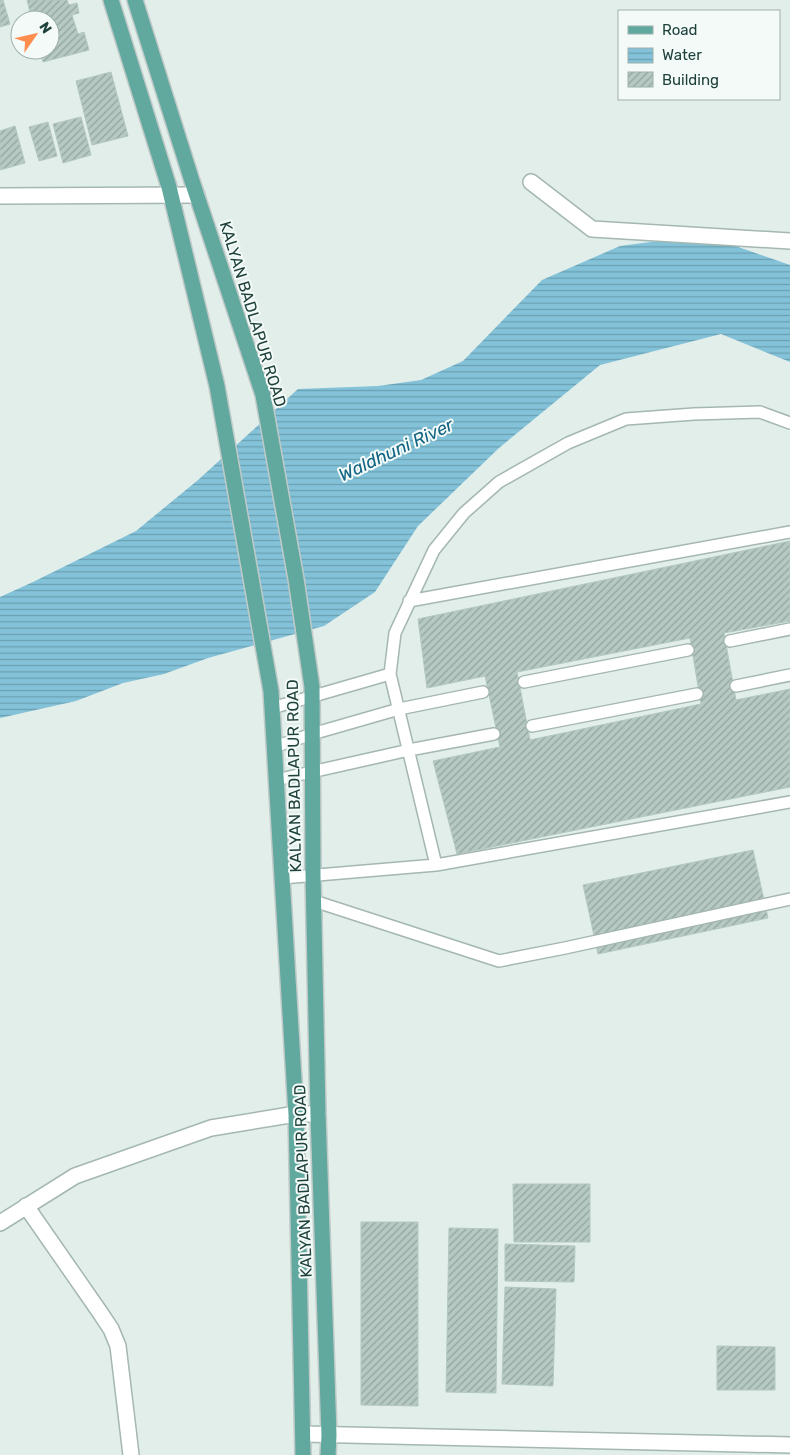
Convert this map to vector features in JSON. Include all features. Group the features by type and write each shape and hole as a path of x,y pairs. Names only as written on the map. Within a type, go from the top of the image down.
{"main road":[{"name":"KALYAN BADLAPUR ROAD","path":"110,0 171,195 217,386 271,691 296,1114 303,1455"},
{"name":"KALYAN BADLAPUR ROAD","path":"135,0 196,195 263,395 296,579 312,692 312,818 318,1114 329,1435 328,1455"}],"street":[{"path":"531,182 592,229 790,241"},
{"path":"0,196 196,195"},
{"path":"0,1223 75,1176 212,1128 296,1114 318,1114"},
{"path":"26,1206 111,1330 118,1346 131,1455"},
{"path":"304,1434 790,1445"}],"lane":[{"path":"436,865 390,674 395,633 434,550 464,513 498,482 568,443 626,419 760,412 790,423"},
{"path":"409,601 790,532"},
{"path":"730,641 790,629"},
{"path":"524,682 688,650"},
{"path":"272,708 312,692 390,674"},
{"path":"736,686 790,676"},
{"path":"274,747 398,709 483,692"},
{"path":"532,726 697,694"},
{"path":"276,780 409,750 494,734"},
{"path":"282,878 436,865 790,802"},
{"path":"314,901 499,961 790,899"}],"water":[{"name":"Waldhuni River","path":"704,235 790,265 790,362 721,334 600,365 499,448 418,526 375,592 324,626 208,658 164,674 123,683 76,701 0,718 0,597 136,531 198,480 298,389 378,386 421,380 463,361 542,280 620,246"}],"building":[{"path":"0,0 3,0 10,24 0,27"},
{"path":"27,0 67,0 69,5 77,3 79,13 72,15 78,34 84,32 89,50 60,58 60,10 30,10"},
{"path":"111,72 128,136 92,145 76,81"},
{"path":"81,117 91,155 63,163 53,124"},
{"path":"48,122 57,156 39,161 29,127"},
{"path":"15,126 25,163 0,170 0,131"},
{"path":"790,541 790,621 724,633 736,700 790,689 790,787 457,854 433,761 500,747 485,676 427,688 418,619","holes":["690,638 701,704 530,740 517,672"]},
{"path":"753,850 768,918 598,954 583,885"},
{"path":"513,1184 590,1184 590,1242 514,1242"},
{"path":"361,1222 418,1222 418,1406 361,1405"},
{"path":"449,1228 498,1229 496,1393 446,1392"},
{"path":"505,1244 575,1246 574,1282 505,1281"},
{"path":"505,1287 556,1289 553,1386 502,1384"},
{"path":"717,1346 775,1347 775,1390 717,1390"}]}
